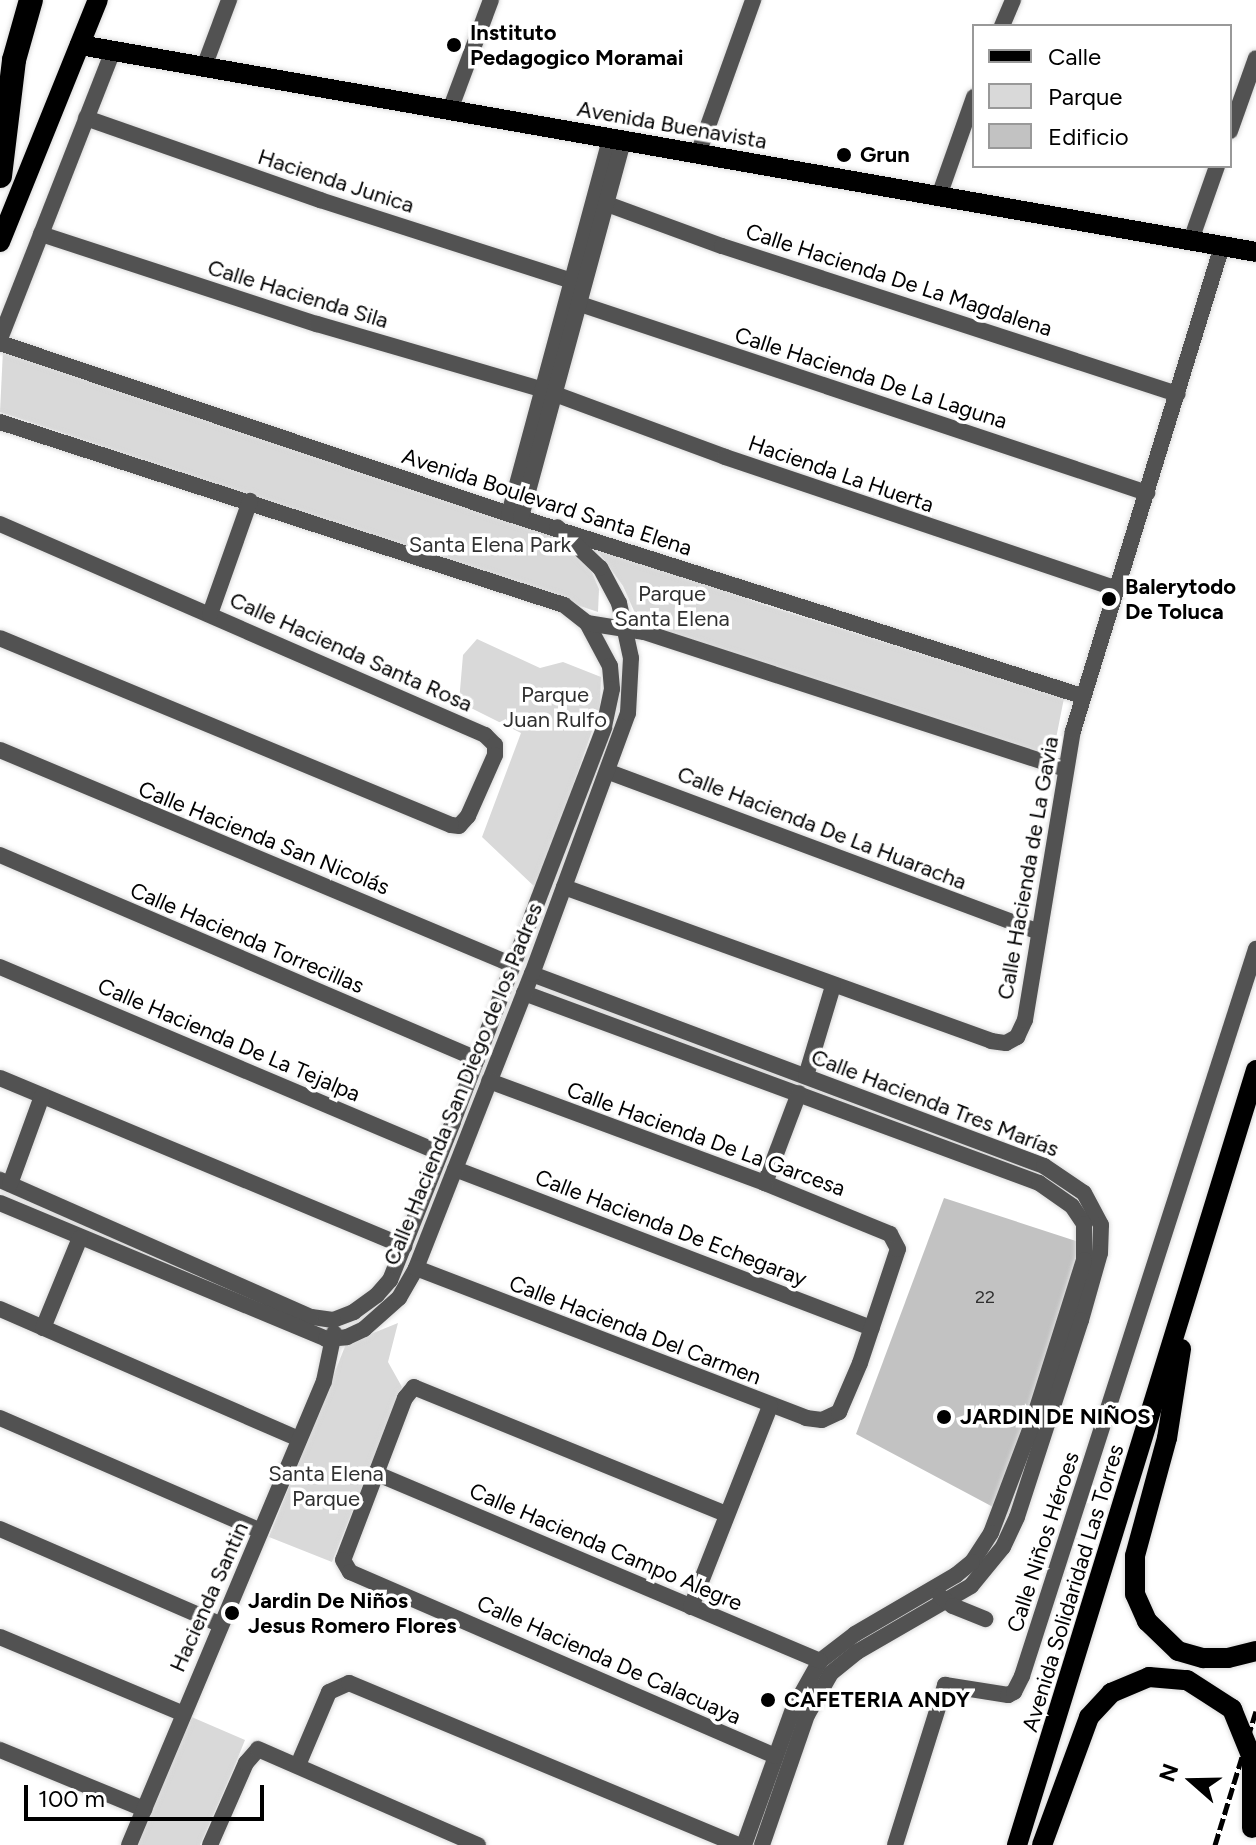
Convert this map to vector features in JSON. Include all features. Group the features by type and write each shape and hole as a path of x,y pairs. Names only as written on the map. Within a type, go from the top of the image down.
{"highway":[{"path":"0,48 19,0"},
{"path":"0,176 14,60 31,0"}],"main road":[{"path":"0,242 98,0"},
{"name":"Avenida Buenavista","path":"80,45 1256,252"},
{"name":"Avenida Solidaridad Las Torres","path":"1017,1845 1256,1070"},
{"path":"1184,1309 1178,1379 1167,1438 1135,1556 1135,1594 1147,1621 1178,1651 1203,1658 1228,1658 1256,1651"},
{"path":"1042,1845 1089,1717 1111,1693 1149,1677 1187,1680 1232,1709 1252,1758 1252,1829"}],"street":[{"path":"204,67 229,0"},
{"path":"450,110 491,0"},
{"path":"698,154 753,0"},
{"path":"1003,24 1013,0"},
{"path":"0,341 113,51"},
{"path":"1232,125 1256,58"},
{"path":"939,196 972,103"},
{"name":"Hacienda Junica","path":"86,118 320,200 573,281"},
{"path":"562,346 580,304 607,204 616,140"},
{"path":"515,515 562,346 573,281 616,140"},
{"path":"1191,240 1216,168"},
{"name":"Calle Hacienda De La Magdalena","path":"607,204 736,250 1178,394"},
{"name":"Calle Hacienda Sila","path":"41,234 317,324 550,392"},
{"name":"Calle Hacienda de La Gavia","path":"564,887 833,986 1006,1043 1017,1037 1025,1020 1065,769 1082,696 1222,246"},
{"name":"Calle Hacienda De La Laguna","path":"580,304 1147,493"},
{"name":"Avenida Boulevard Santa Elena","path":"0,341 515,515 1082,696"},
{"name":"Hacienda La Huerta","path":"550,392 725,457 1115,588"},
{"path":"0,422 564,605 587,623 625,627 1065,769"},
{"path":"210,614 250,501"},
{"name":"Calle Hacienda Santa Rosa","path":"0,524 357,677 492,740 495,755 464,822 451,825 0,638"},
{"name":"Calle Hacienda San Diego de los Padres","path":"335,1341 364,1329 388,1311 416,1268 609,772 631,691 631,658 625,627 619,603 600,568 557,527"},
{"name":"Calle Hacienda San Diego de los Padres","path":"333,1320 354,1312 377,1295 390,1280 604,728 612,689 610,666 587,623"},
{"name":"Calle Hacienda San Nicolás","path":"0,750 513,965"},
{"name":"Calle Hacienda De La Huaracha","path":"609,772 1039,932"},
{"path":"563,834 582,840"},
{"name":"Calle Hacienda Torrecillas","path":"0,855 477,1059"},
{"name":"Calle Niños Héroes","path":"895,1845 945,1685 1008,1695 1014,1692 1022,1676 1256,949"},
{"name":"Calle Hacienda De La Tejalpa","path":"0,967 440,1153"},
{"name":"Calle Hacienda Tres Marías","path":"532,974 806,1076 868,1110 1039,1183 1089,1213"},
{"path":"806,1076 833,986"},
{"name":"Calle Hacienda Tres Marías","path":"524,993 799,1093 868,1110"},
{"path":"710,1061 716,1043"},
{"path":"0,1078 404,1246"},
{"name":"Calle Hacienda De La Garcesa","path":"489,1081 765,1183 890,1234 898,1249 872,1328"},
{"path":"765,1183 799,1093"},
{"path":"42,1096 5,1182 311,1317 333,1320"},
{"path":"453,1122 470,1128"},
{"name":"Calle Hacienda De Echegaray","path":"455,1169 872,1328"},
{"path":"0,1203 309,1334 335,1341"},
{"path":"762,1845 775,1756 802,1689 820,1661 855,1634 934,1589 972,1562 1000,1510 1084,1260 1089,1213"},
{"path":"298,1765 329,1692 343,1684 358,1685 741,1845 766,1807 807,1715 831,1673 857,1652 947,1602 983,1575 1003,1547 1017,1517 1094,1277 1101,1237 1089,1213"},
{"path":"43,1328 80,1238"},
{"path":"155,1270 161,1251"},
{"name":"Calle Hacienda Del Carmen","path":"416,1268 770,1406 822,1420 839,1412 872,1328"},
{"path":"0,1309 299,1439"},
{"name":"Hacienda Santin","path":"129,1845 324,1381 335,1341 333,1320"},
{"path":"375,1473 408,1390 417,1387 726,1514"},
{"path":"691,1607 770,1406"},
{"path":"0,1418 261,1531"},
{"name":"Calle Hacienda De Calacuaya","path":"375,1473 343,1560 350,1572 775,1756"},
{"name":"Calle Hacienda Campo Alegre","path":"375,1473 820,1661"},
{"path":"0,1529 220,1624"},
{"path":"934,1589 947,1602 986,1619"},
{"path":"0,1637 182,1713"},
{"path":"0,1750 144,1809"},
{"path":"230,1845 211,1841 246,1763 254,1751 262,1750 478,1845"}],"green space":[{"name":"Santa Elena Park","path":"3,350 546,533 575,550 590,568 599,589 598,612 0,412"},
{"name":"Parque Santa Elena","path":"592,543 764,605 1064,698 1052,759 642,629 623,586"},
{"name":"Parque Juan Rulfo","path":"477,639 540,668 563,662 601,677 600,708 537,889 482,837 521,733 459,702 463,655"},
{"name":"Santa Elena Parque","path":"398,1323 388,1362 402,1387 332,1562 269,1537 346,1344"},
{"path":"187,1715 245,1740 232,1772 200,1845 134,1845"}],"building":[{"path":"944,1198 1079,1242 1032,1400 993,1507 856,1434"}],"railway":[{"path":"1215,1845 1256,1711"}],"place":[{"name":"Instituto Pedagogico Moramai","path":"454,45"},
{"name":"Grun","path":"844,155"},
{"name":"Balerytodo De Toluca","path":"1109,599"},
{"name":"JARDIN DE NIÑOS","path":"944,1417"},
{"name":"Jardin De Niños Jesus Romero Flores","path":"232,1613"},
{"name":"CAFETERIA ANDY","path":"768,1700"}]}
